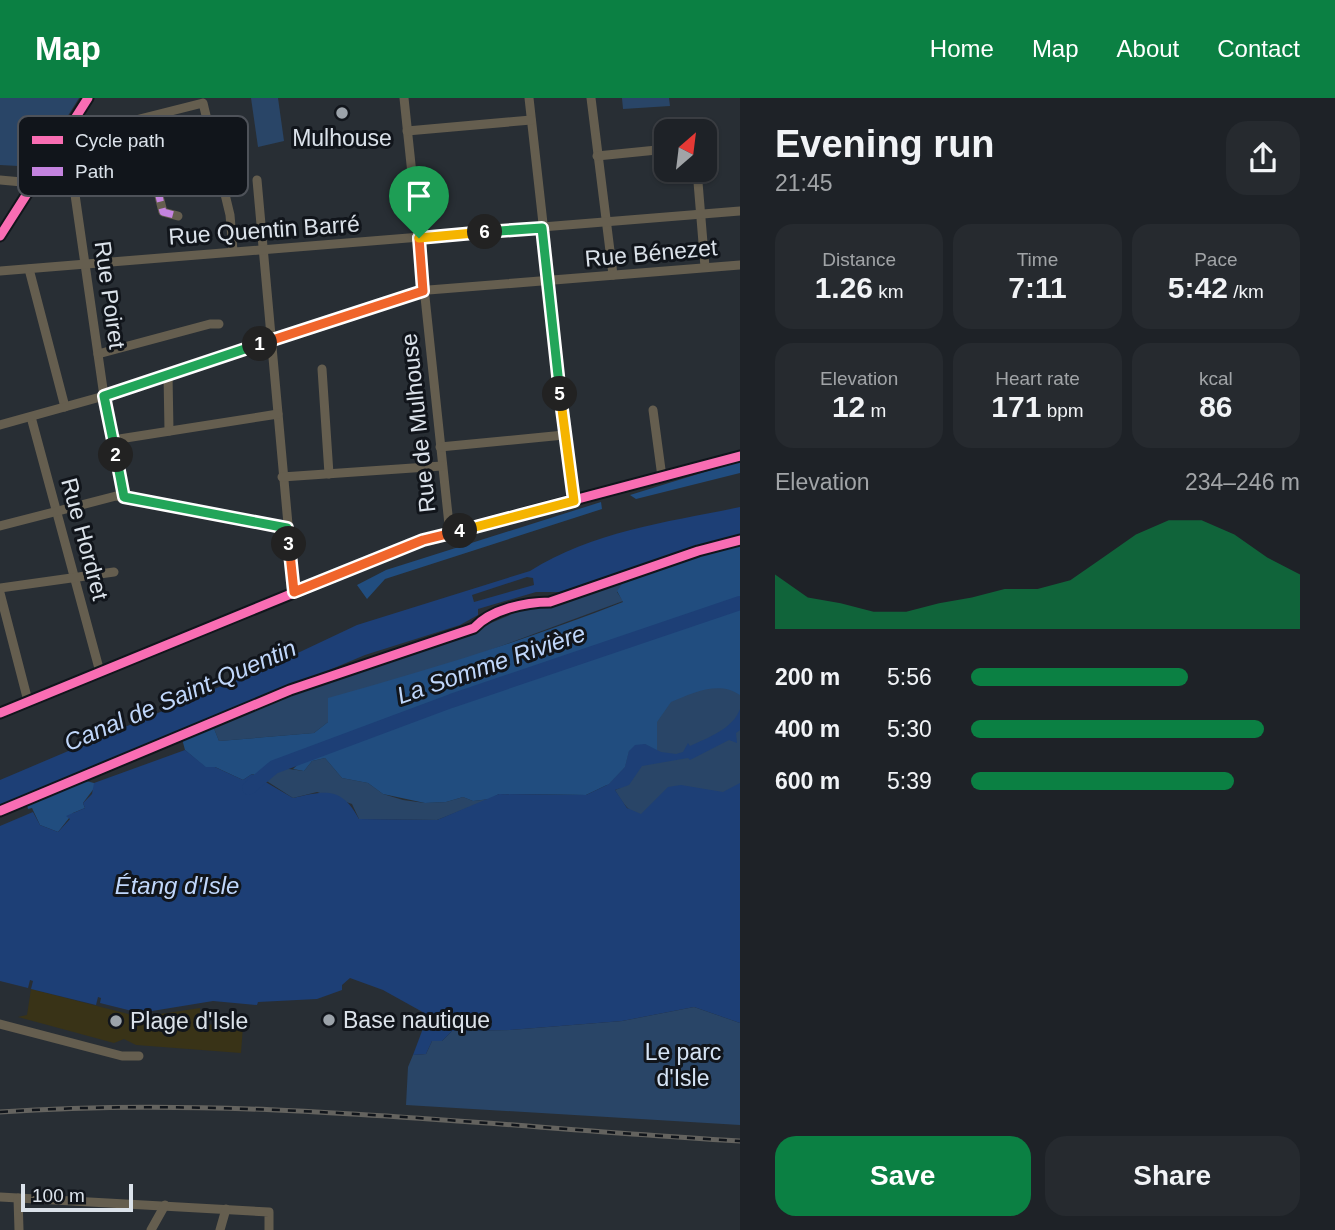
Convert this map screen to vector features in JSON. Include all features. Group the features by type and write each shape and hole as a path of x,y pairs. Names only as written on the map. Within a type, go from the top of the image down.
{"main road":[{"path":"77,116 88,98"},
{"path":"0,236 25,196"}],"street":[{"name":"Rue de Mulhouse","path":"404,98 450,534"},
{"path":"529,98 564,435 574,501"},
{"path":"591,98 613,275"},
{"path":"151,116 203,103 206,116"},
{"path":"407,131 531,120"},
{"path":"597,156 654,150"},
{"path":"0,180 18,182"},
{"path":"257,180 294,592"},
{"path":"698,182 705,267"},
{"name":"Rue Poiret","path":"76,196 104,396 124,497"},
{"path":"159,196 163,212 178,216"},
{"path":"225,196 233,251"},
{"name":"Rue Quentin Barré","path":"0,271 606,224 740,211"},
{"name":"Rue Bénezet","path":"0,425 104,396 423,291 740,265"},
{"path":"29,269 65,407"},
{"path":"99,354 210,324 219,324"},
{"path":"322,369 329,474"},
{"path":"168,374 169,431"},
{"path":"653,410 662,477"},
{"path":"113,440 278,414"},
{"name":"Rue Hordret","path":"32,417 100,672"},
{"path":"440,447 564,435"},
{"path":"0,713 423,540 740,456"},
{"path":"282,477 442,466"},
{"path":"0,526 116,496 287,528"},
{"path":"0,587 114,572"},
{"path":"0,593 28,701"},
{"path":"0,1024 122,1056 139,1056"},
{"path":"0,1197 269,1212 269,1230"},
{"path":"18,1198 19,1230"},
{"path":"151,1230 164,1205"},
{"path":"220,1230 226,1209"}],"green space":[{"path":"0,98 79,98 68,116 18,116 18,166 0,165"},
{"path":"251,98 278,98 284,141 258,147"},
{"path":"622,98 669,98 670,106 623,109"},
{"path":"622,583 617,592 623,601 463,660 328,722 314,733 219,741 213,726 275,699 484,626 531,606 544,606"},
{"path":"740,607 740,842 635,814 615,790 620,788 372,735"},
{"path":"325,758 342,778 368,783 383,794 403,800 425,803 446,802 463,797 473,801 490,799 437,820 359,819 352,804 317,792 293,798 262,778 274,767 304,771 312,761"},
{"name":"Le parc d'Isle","path":"694,1007 740,1023 740,1125 406,1105 408,1067 413,1055 426,1054 432,1041 442,1041 452,1031 510,1030 622,1021"}],"shaded area":[{"path":"740,461 740,473 636,499 630,495"},
{"path":"601,502 602,509 385,579 367,599 357,585 386,570"},
{"path":"740,544 740,695 723,688 714,688 671,702 657,722 657,751 645,744 629,751 625,767 609,784 586,795 499,794 490,799 473,801 463,797 446,802 425,803 383,794 368,783 342,778 325,758 312,761 304,771 293,769 305,758 301,758 274,766 262,778 252,774 243,780 215,767 206,768 185,750 182,739 213,726 219,741 314,733 328,722 328,698 477,654 587,616 623,602 617,591 622,583 699,554"},
{"path":"86,781 94,783 95,787 83,803 85,808 73,813 58,832 40,825 32,808 28,809 27,805"}],"sand":[{"name":"Plage d'Isle","path":"31,989 140,1017 200,1008 200,1024 243,1026 241,1053 136,1045 124,1039 114,1043 18,1017 27,1015"}],"water":[{"path":"740,507 740,538 660,558 560,592 536,592 478,609 478,615 460,625 365,655 0,808 0,780 285,659 357,625 530,571 554,557 605,537","holes":["527,577 533,578 534,585 474,602 472,595"]},
{"name":"Étang d'Isle","path":"740,709 737,743 729,740 690,760 688,758 642,766 629,785 615,790 627,808 641,814 668,787 681,785 723,792 740,783 740,1023 694,1007 622,1021 510,1030 452,1031 442,1041 432,1041 426,1054 413,1055 428,1015 383,990 350,978 342,985 342,990 317,999 258,1002 257,1005 213,1001 140,1013 100,1003 101,998 98,997 96,1005 31,989 33,981 30,980 28,988 0,981 0,826 33,812 40,825 58,832 70,819 66,816 85,808 83,803 92,794 94,783 185,750 206,767 215,767 243,780 252,774 293,798 315,793 339,796 359,819 437,820 499,794 586,795 609,784 625,767 629,751 635,745 645,744 661,752 683,752 688,743 690,746 726,727"}],"waterway":[{"name":"La Somme Rivière","path":"249,788 274,767 451,701 740,603"}],"railway":[{"path":"0,1112 185,1107 277,1110 740,1141"}],"marked path":[{"path":"159,196 163,212 178,216"}],"cycle path":[{"path":"77,116 88,98"},
{"path":"0,236 26,196"},
{"path":"0,713 423,540 740,456"},
{"path":"0,811 290,690 474,628 499,611 530,603 550,602 698,551 740,540"}],"place":[{"name":"Mulhouse","path":"342,113"},
{"name":"Base nautique","path":"329,1020"},
{"name":"Plage d'Isle","path":"116,1021"}],"route":[{"path":"542,228 563,426 574,501 423,540 294,592 287,528 124,497 104,396 416,291 423,291 419,238 542,228"}],"water label":[{"name":"Canal de Saint-Quentin","path":"180,695"}]}
